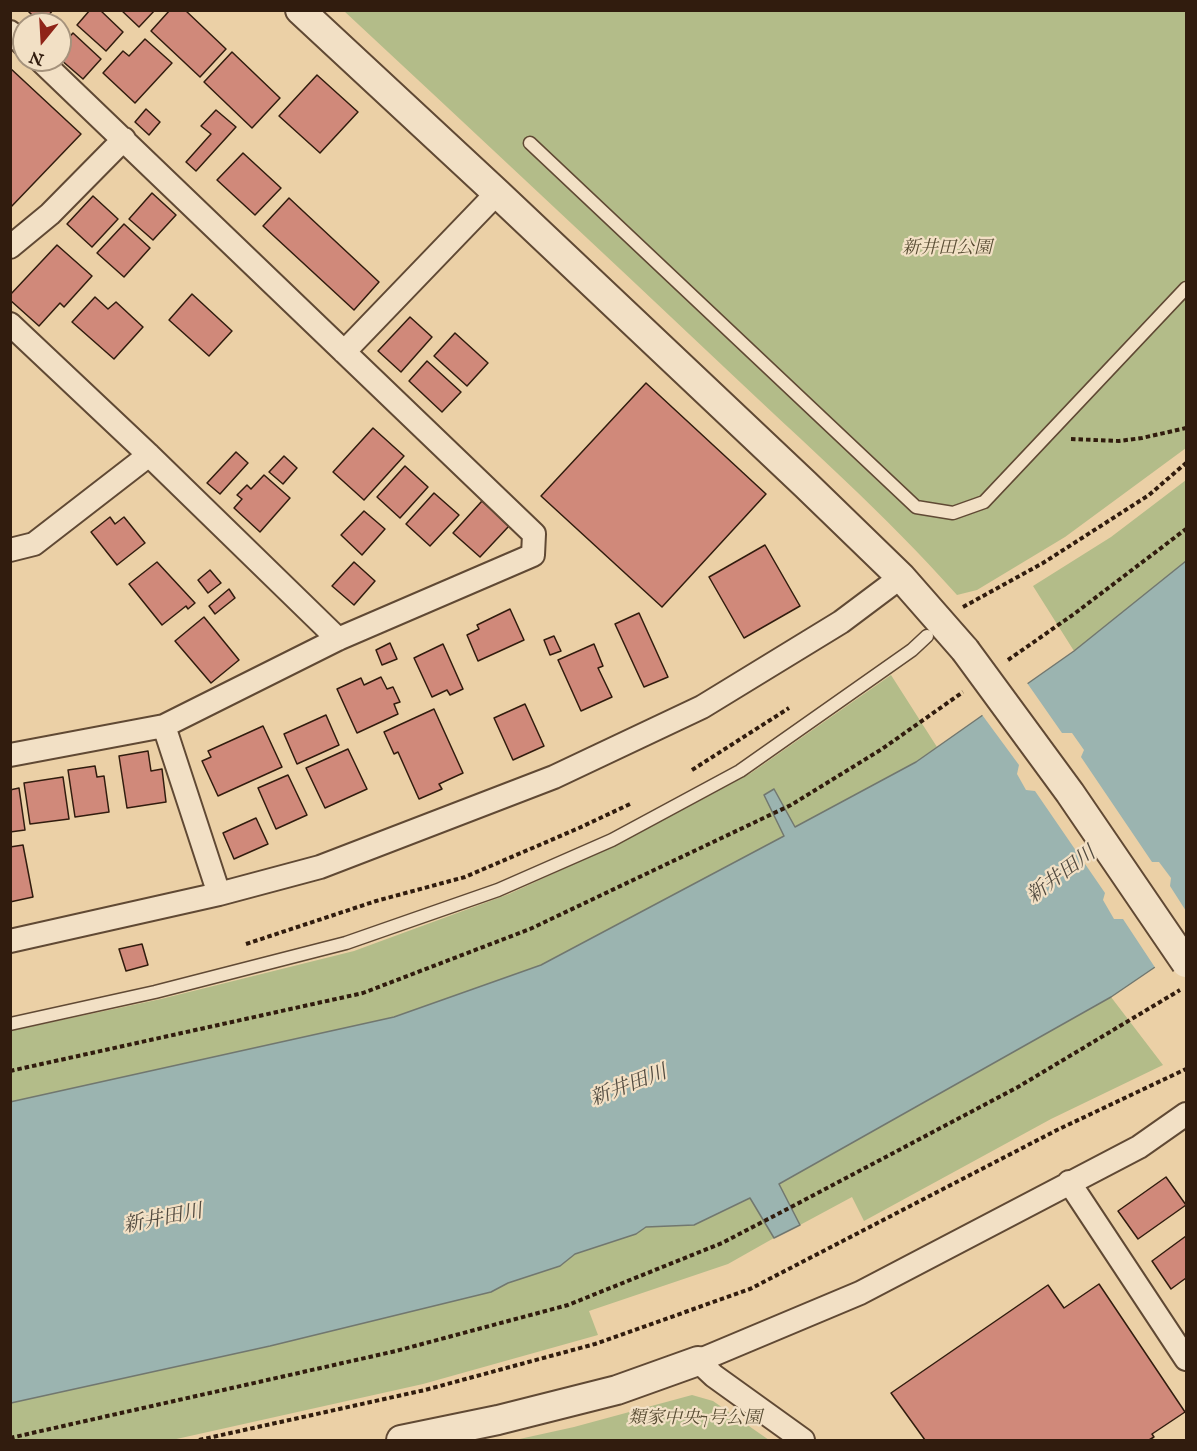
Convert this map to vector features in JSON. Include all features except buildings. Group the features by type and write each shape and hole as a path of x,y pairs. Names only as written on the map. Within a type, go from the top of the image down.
{"street":[{"path":"300,10 497,193 901,577 965,650 1070,792 1186,963"},
{"path":"10,755 164,726 338,639 533,555 534,534 53,72"},
{"path":"10,247 50,214 124,139"},
{"path":"344,352 497,193"},
{"path":"10,324 338,639"},
{"path":"10,550 34,544 149,455"},
{"path":"10,942 219,894 320,867 554,777 702,707 841,622 901,577"},
{"path":"164,726 219,894"},
{"path":"401,1440 498,1420 617,1390 698,1361 860,1293 1139,1147 1186,1114"},
{"path":"1070,1182 1186,1359"},
{"path":"698,1361 714,1376 803,1440"}],"lane":[{"path":"530,143 916,507 953,513 984,502 1186,288"},
{"path":"10,1023 155,992 346,943 498,890 612,840 740,771 912,650 927,636"}],"path":[{"path":"1043,440 1119,441 1186,428"},
{"path":"957,610 1043,563 1149,495 1186,463"},
{"path":"685,775 796,703"},
{"path":"242,946 376,901 465,876 579,828 637,800"},
{"path":"10,1071 363,993 530,929 791,805"},
{"path":"10,1438 396,1351 568,1305 722,1243 1018,1087 1160,1004 1186,986"},
{"path":"199,1440 425,1390 572,1350 750,1289 1057,1130 1186,1069"}],"green space":[{"name":"新井田公園","path":"344,11 1186,11 1186,448 1065,537 977,590 957,595 843,479"},
{"path":"1186,480 1186,561 1074,651 1033,586 1111,537"},
{"path":"891,675 937,747 916,762 795,827 774,789 764,795 784,836 541,965 394,1017 11,1102 10,1031 161,999 354,951 509,894 624,841 751,773"},
{"path":"1111,997 1163,1065 1051,1119 864,1221 852,1197 800,1225 779,1184"},
{"path":"751,1198 774,1238 728,1264 589,1311 598,1335 423,1384 172,1440 11,1440 10,1403 270,1346 491,1292 508,1283 560,1266 575,1254 636,1234 646,1227 694,1225"},
{"name":"類家中央7号公園","path":"692,1395 713,1401 769,1440 515,1440 574,1427"}],"water":[{"name":"新井田川","path":"1186,561 1186,946 1111,997 779,1184 800,1225 774,1238 750,1198 694,1225 646,1227 636,1234 575,1254 560,1266 508,1283 491,1292 270,1346 11,1403 10,1102 394,1017 541,965 784,836 764,795 774,789 795,827 916,762 1074,651"}],"pier":[{"path":"1025,680 1062,733 1072,733 1084,750 1081,757 1152,862 1159,862 1171,878 1170,886 1186,911 1186,949 1156,969 1123,919 1114,919 1103,900 1105,893 1035,791 1026,790 1017,774 1019,765 980,712"}]}
